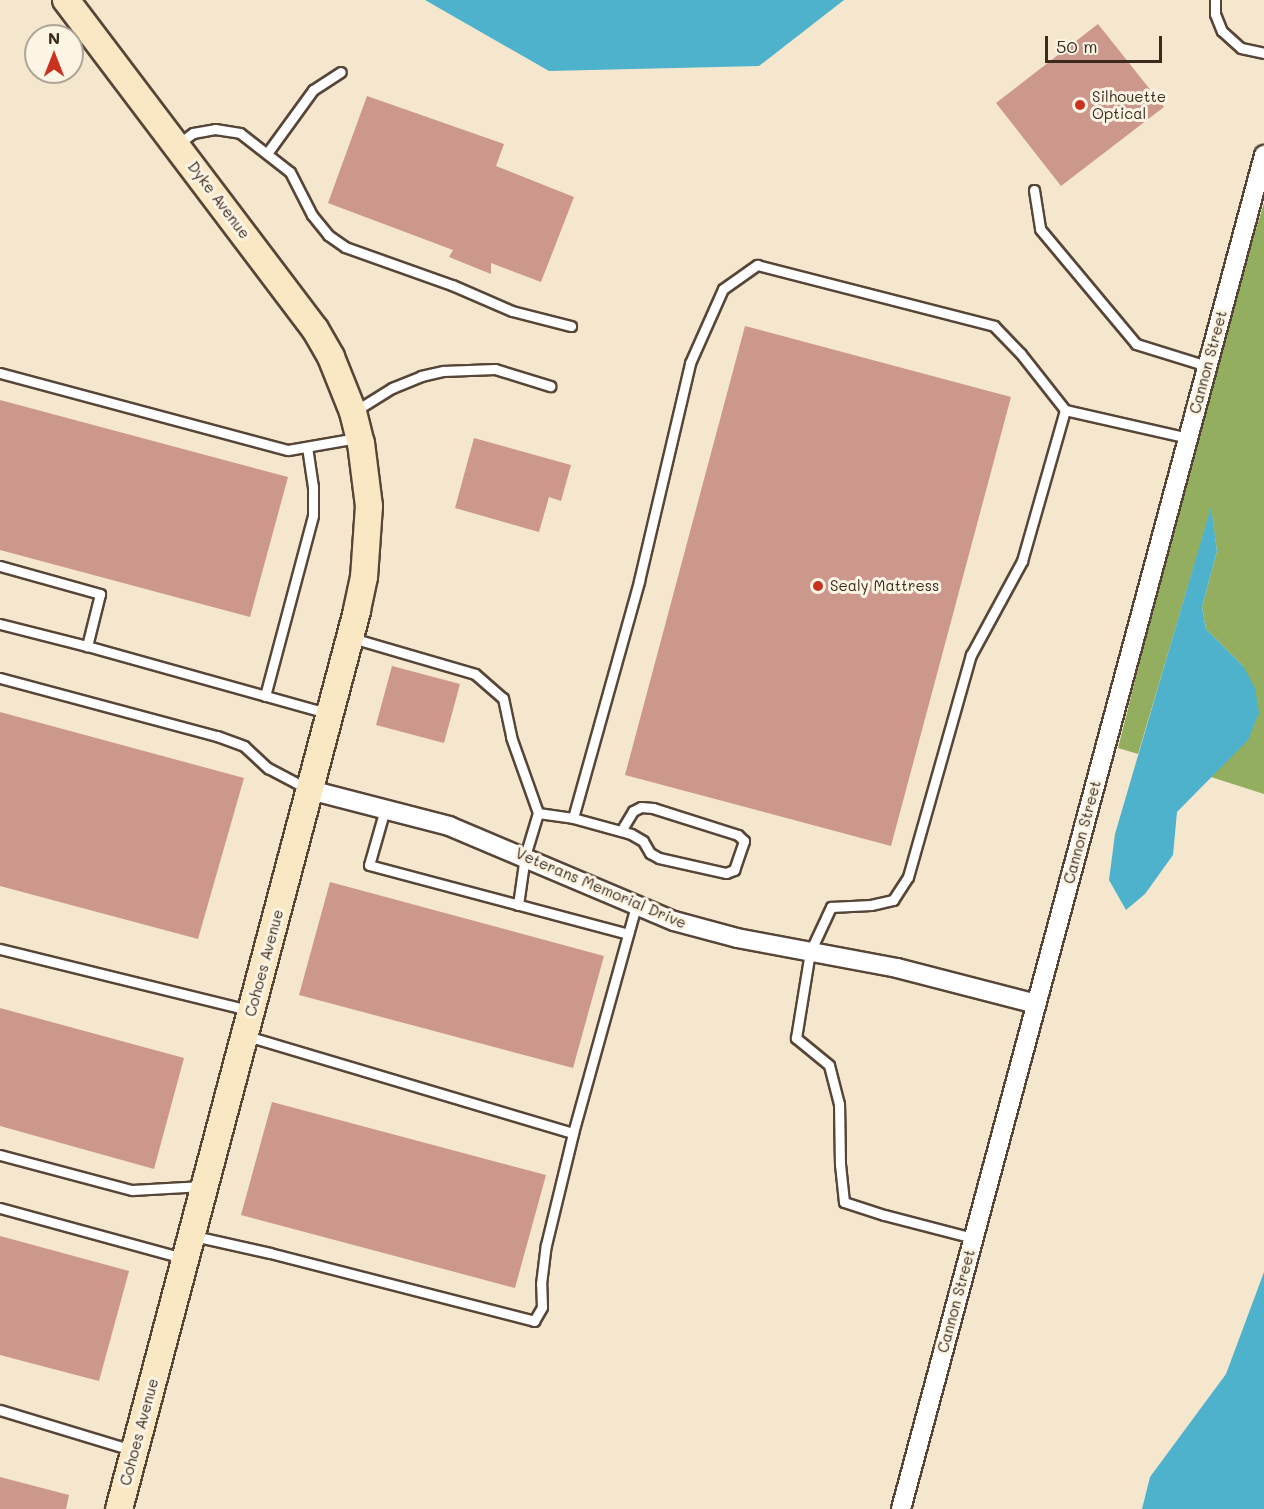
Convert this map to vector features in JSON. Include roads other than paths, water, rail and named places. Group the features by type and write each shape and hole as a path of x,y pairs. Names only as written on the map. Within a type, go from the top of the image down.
{"street":[{"name":"Dyke Avenue","path":"66,0 315,329 332,357 353,412"},
{"name":"Cannon Street","path":"901,1509 1264,155"},
{"name":"Cohoes Avenue","path":"119,1509 310,790 364,577 369,506 360,438 353,412"},
{"name":"Veterans Memorial Drive","path":"310,790 449,826 525,856 636,906 704,929 897,968 1036,1004"}],"lane":[{"path":"1215,0 1215,14 1222,30 1241,48 1264,54"},
{"path":"268,152 312,90 341,72"},
{"path":"177,145 193,133 215,129 240,133 268,152 290,172 312,215 328,235 345,247 452,285 512,311 571,326"},
{"path":"1034,190 1040,229 1136,344 1207,366"},
{"path":"573,818 639,581 690,363 723,289 757,265 994,326 1022,354 1065,410 1188,438"},
{"path":"353,412 392,388 422,376 443,371 495,369 550,386"},
{"path":"0,373 232,437 288,450 360,438"},
{"path":"973,1238 844,1202 840,1165 839,1104 829,1065 796,1038 810,952 831,907 871,905 893,900 908,877 971,655 1022,561 1065,410"},
{"path":"265,696 313,515 313,487 307,447"},
{"path":"0,566 100,594 87,646"},
{"path":"0,624 330,713"},
{"path":"350,637 475,674 503,698 512,737 538,813 525,856 518,905"},
{"path":"0,678 217,736 244,746 268,768 310,790"},
{"path":"538,813 573,818 621,831 643,841 650,853 659,858 726,873 734,870 744,841 738,835 653,808 641,807 633,811 621,831"},
{"path":"386,809 369,865 628,934"},
{"path":"0,1208 188,1247 270,1253 534,1322 542,1307 541,1284 546,1245 573,1133 636,906"},
{"path":"0,949 251,1010"},
{"path":"245,1035 573,1133"},
{"path":"0,1155 132,1191 205,1186"},
{"path":"0,1410 135,1451"}],"water":[{"path":"425,0 844,0 759,66 549,71"},
{"path":"1211,507 1217,551 1202,607 1206,629 1243,666 1255,688 1259,713 1248,740 1177,812 1173,855 1145,894 1126,910 1109,880 1115,834"},
{"path":"1264,1272 1264,1509 1142,1509 1150,1477 1226,1374"}],"place":[{"name":"Silhouette Optical","path":"1080,105"},
{"name":"Sealy Mattress","path":"818,586"}]}
